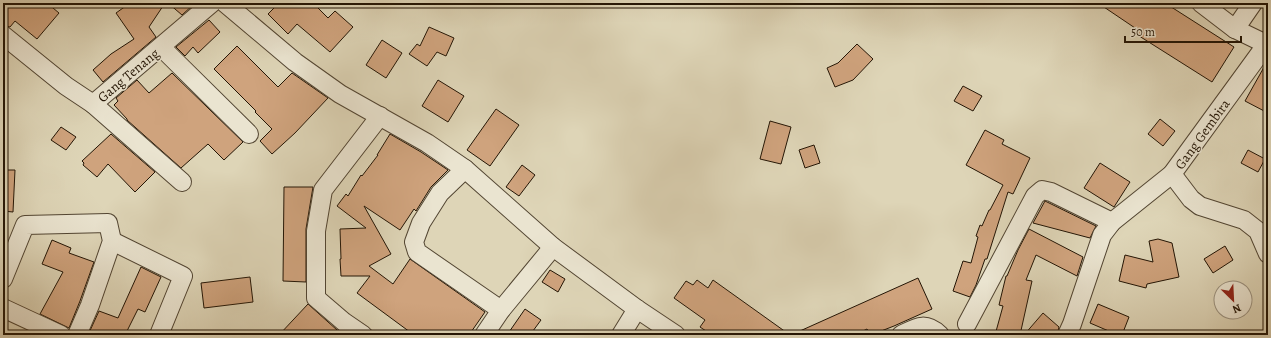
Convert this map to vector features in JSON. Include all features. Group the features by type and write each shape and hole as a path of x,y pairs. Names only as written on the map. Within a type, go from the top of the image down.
{"street":[{"name":"Gang Tenang","path":"3,35 66,86 93,104 212,3"},
{"path":"225,3 295,62 340,94 427,143 465,169 553,247 637,309 676,335"},
{"path":"1201,3 1235,29 1267,45"},
{"path":"1235,29 1253,3"},
{"name":"Gang Gembira","path":"1267,45 1172,174 1191,199 1200,206 1244,220 1258,231 1268,254"},
{"path":"161,47 249,134"},
{"path":"93,104 182,182"},
{"path":"363,335 316,298 316,231 323,190 380,116"},
{"path":"465,169 440,193 422,222 414,242 415,247 417,252 501,310"},
{"path":"1067,335 1102,235 1112,222 1172,174"},
{"path":"967,324 1035,196 1042,190 1051,192 1112,222"},
{"path":"3,279 25,225 108,223 112,241 90,306 77,335"},
{"path":"112,241 183,276 159,335"},
{"path":"484,335 501,310 553,247"},
{"path":"3,308 61,335"},
{"path":"621,335 637,309"},
{"path":"901,335 919,326 928,326 940,335"}],"building":[{"path":"3,3 47,3 59,13 37,39 15,21 10,27 3,25"},
{"path":"130,3 165,3 149,27 156,37 103,82 93,70 111,54 134,39 116,13"},
{"path":"168,3 193,3 194,4 182,15"},
{"path":"279,3 313,3 328,18 335,11 353,27 330,52 297,24 288,34 268,14"},
{"path":"1098,3 1165,3 1234,47 1212,82 1136,34 1138,30"},
{"path":"209,20 220,32 198,53 193,47 185,56 176,47"},
{"path":"429,27 454,38 446,56 437,52 427,66 409,54 417,44 420,46"},
{"path":"382,40 402,53 386,78 366,65"},
{"path":"857,44 873,59 853,80 835,87 827,68 838,63"},
{"path":"237,46 278,87 292,73 328,98 295,133 272,154 260,141 272,129 214,69"},
{"path":"1268,60 1268,113 1245,101"},
{"path":"172,73 243,142 224,160 208,144 181,168 127,120 114,105 118,101 116,98 137,80 149,93"},
{"path":"438,80 464,96 448,122 422,106"},
{"path":"963,86 982,96 973,111 954,101"},
{"path":"496,109 519,125 490,166 467,150"},
{"path":"1160,119 1175,131 1163,146 1148,134"},
{"path":"770,121 791,127 781,164 760,159"},
{"path":"61,127 76,137 66,150 51,140"},
{"path":"985,130 1004,140 1002,144 1030,158 1013,194 1008,192 987,259 985,259 970,297 953,291 963,261 971,263 978,237 976,236 980,225 982,226 1003,185 966,165"},
{"path":"111,134 155,172 135,192 108,164 97,177 83,165 84,163 82,161"},
{"path":"390,134 448,170 431,187 416,211 414,209 400,230 364,206 391,254 369,266 393,284 410,259 485,312 469,335 414,335 357,293 370,276 341,276 340,229 366,228 337,206 346,194 348,196 361,175 362,176 378,155"},
{"path":"814,145 820,163 805,168 799,150"},
{"path":"1248,150 1265,159 1258,172 1241,163"},
{"path":"1100,163 1130,182 1114,207 1084,188"},
{"path":"522,165 535,175 519,196 506,187"},
{"path":"3,170 15,170 13,212 3,211"},
{"path":"284,187 313,187 306,229 306,282 283,281"},
{"path":"1045,201 1096,226 1090,238 1033,223"},
{"path":"1029,229 1083,257 1077,276 1036,255 1026,280 1032,281 1020,335 995,335 1003,306 999,305 1006,276"},
{"path":"1158,239 1172,243 1179,277 1147,284 1146,288 1119,281 1125,255 1153,262 1149,241"},
{"path":"52,240 71,248 69,253 94,262 69,328 40,314 63,272 42,264"},
{"path":"1225,246 1233,260 1213,273 1204,259"},
{"path":"141,267 161,277 145,312 138,309 125,335 88,335 99,311 118,318"},
{"path":"550,270 565,279 558,292 542,282"},
{"path":"250,277 253,302 204,308 201,283"},
{"path":"918,278 932,309 871,335 867,329 855,335 791,335"},
{"path":"697,280 708,288 713,280 790,335 712,335 700,327 705,320 674,298 686,281 693,285"},
{"path":"308,304 337,330 344,335 279,335"},
{"path":"1098,304 1129,317 1122,335 1118,335 1090,323"},
{"path":"525,309 541,320 530,335 507,335"},
{"path":"1043,313 1059,327 1057,335 1024,335"}]}
